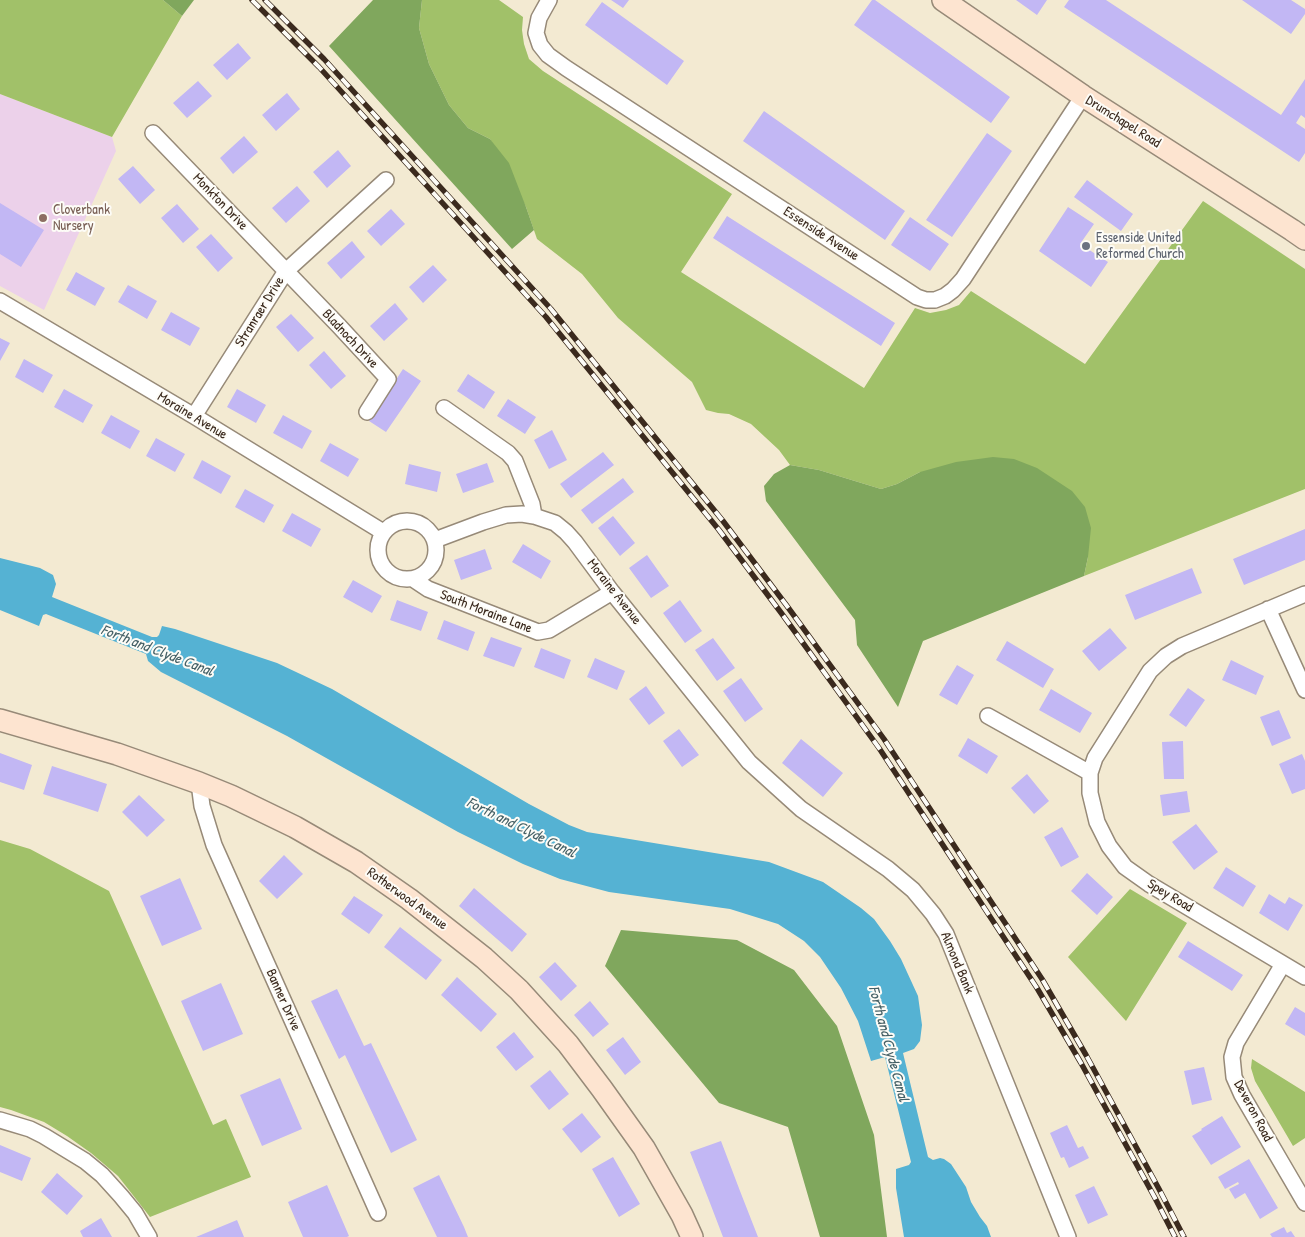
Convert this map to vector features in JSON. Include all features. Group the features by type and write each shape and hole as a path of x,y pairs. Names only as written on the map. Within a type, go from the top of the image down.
{"street":[{"name":"Essenside Avenue","path":"549,0 539,18 536,33 540,45 548,55 917,297 926,300 936,300 945,296 963,279 1083,96"},
{"name":"Drumchapel Road","path":"943,0 1083,96 1305,239"},
{"name":"Monkton Drive","path":"153,133 286,271"},
{"name":"Stranraer Drive","path":"194,416 286,271 386,180"},
{"name":"Bladnoch Drive","path":"286,271 388,379 367,412"},
{"name":"Moraine Avenue","path":"0,301 194,416 383,532"},
{"path":"444,408 508,453 514,461 532,504 534,516"},
{"name":"Moraine Avenue","path":"435,540 506,515 522,514 554,523 575,542 612,592 749,762"},
{"path":"401,521 421,524 430,531 435,540 435,559 430,568 423,575 414,579 394,576 386,570 380,561 378,551 378,541 383,532 391,525 401,521"},
{"name":"South Moraine Lane","path":"414,579 428,589 538,632 549,630 612,592"},
{"name":"Spey Road","path":"1305,594 1182,646 1166,656 1150,671 1095,758 1090,773 1090,793 1097,822 1109,846 1125,866 1149,884 1305,977"},
{"path":"1268,610 1305,690"},
{"path":"988,716 1090,773"},
{"name":"Rotherwood Avenue","path":"0,720 117,754 199,783 265,811 356,862 409,898 498,970 519,990 568,1044 648,1155 682,1215 692,1237"},
{"name":"Almond Bank","path":"749,762 801,809 913,890 933,914 946,934 960,966 1068,1237"},
{"name":"Banner Drive","path":"199,783 202,806 214,845 378,1213"},
{"name":"Deveron Road","path":"1283,964 1236,1043 1232,1056 1234,1076 1242,1095 1305,1203"},
{"path":"0,1120 30,1129 85,1161 102,1175 121,1196 135,1213 149,1237"}],"shaded area":[{"name":"Cloverbank Nursery","path":"0,94 112,137 116,151 44,310 0,286"}],"green space":[{"path":"0,0 163,0 182,16 112,137 0,94"},
{"path":"163,0 194,0 182,16"},
{"path":"373,0 422,0 419,28 429,64 449,105 468,128 490,139 509,163 526,207 534,230 512,249 329,46"},
{"path":"422,0 499,0 523,17 524,44 529,59 543,71 732,194 681,272 864,388 915,308 930,313 946,310 959,305 971,291 1085,364 1203,201 1305,269 1305,489 1084,576 1088,557 920,472 897,484 881,489 819,470 790,465 779,450 751,424 729,414 706,410 692,382 618,318 582,274 537,239 526,207 490,139 468,128 449,105 429,64 419,28"},
{"path":"993,457 1014,459 1037,468 1072,491 1085,507 1091,528 1084,576 923,641 898,707 857,645 855,620 766,501 764,486 774,474 790,465 819,470 881,489 897,484 920,472 956,462"},
{"path":"0,840 30,849 109,891 213,1125 226,1119 251,1177 150,1217 118,1176 91,1153 44,1122 0,1107"},
{"path":"1130,889 1187,923 1126,1021 1068,957"},
{"path":"621,930 737,940 794,970 837,1026 874,1135 887,1237 820,1237 788,1127 719,1103 605,966"},
{"path":"1252,1059 1305,1092 1305,1138 1293,1146 1255,1081 1251,1068"}],"water":[{"name":"Forth and Clyde Canal","path":"0,558 40,568 53,575 56,584 52,597 152,637 159,635 162,626 277,663 332,689 529,804 569,825 587,832 769,862 823,882 861,908 874,919 890,941 901,959 918,996 922,1025 920,1041 914,1049 903,1053 928,1157 933,1160 944,1159 951,1164 966,1187 971,1202 987,1226 991,1237 904,1237 896,1188 896,1169 909,1165 911,1162 885,1057 871,1061 858,1021 841,988 820,957 804,941 778,924 730,909 609,892 560,879 523,864 458,832 287,736 161,672 148,661 146,654 46,614 43,615 39,626 0,610"}],"building":[{"path":"611,0 629,0 623,8"},
{"path":"872,0 875,0 1010,97 991,123 854,25"},
{"path":"1016,0 1047,0 1037,15"},
{"path":"1069,0 1106,0 1281,115 1305,79 1305,118 1301,115 1296,123 1305,129 1305,153 1299,162 1064,7"},
{"path":"1242,0 1291,0 1305,9 1305,14 1291,34"},
{"path":"602,2 684,61 667,85 585,25"},
{"path":"238,43 251,58 227,80 213,65"},
{"path":"198,81 212,96 187,118 173,103"},
{"path":"287,93 300,109 276,131 262,115"},
{"path":"764,111 905,211 885,240 743,141"},
{"path":"987,133 1012,151 952,237 926,220"},
{"path":"244,136 258,152 233,174 220,158"},
{"path":"338,150 351,166 327,188 313,172"},
{"path":"133,166 155,190 140,204 118,179"},
{"path":"1087,180 1133,214 1121,231 1074,197"},
{"path":"297,186 310,201 286,223 272,208"},
{"path":"0,203 44,230 21,267 0,254"},
{"path":"177,204 199,229 183,243 161,218"},
{"path":"1068,207 1094,224 1080,244 1108,262 1091,287 1039,251"},
{"path":"391,209 405,224 381,246 367,231"},
{"path":"727,216 895,323 881,346 713,238"},
{"path":"910,217 949,244 930,271 891,245"},
{"path":"211,234 233,258 218,272 196,247"},
{"path":"352,241 365,257 341,279 327,263"},
{"path":"433,265 447,280 423,303 409,287"},
{"path":"76,272 105,288 95,306 66,290"},
{"path":"128,285 157,301 147,319 118,302"},
{"path":"395,303 408,319 384,341 370,326"},
{"path":"171,312 200,328 190,346 161,330"},
{"path":"291,314 314,338 298,352 276,327"},
{"path":"0,338 10,343 0,361"},
{"path":"324,351 346,376 331,389 309,365"},
{"path":"24,359 53,375 43,393 15,377"},
{"path":"403,369 421,381 386,432 369,421"},
{"path":"468,374 495,392 484,409 457,391"},
{"path":"64,389 93,405 83,423 54,407"},
{"path":"237,389 266,405 256,423 227,407"},
{"path":"508,399 536,417 525,434 497,416"},
{"path":"111,415 140,431 130,449 101,433"},
{"path":"283,415 312,431 302,449 273,433"},
{"path":"552,430 567,460 549,469 534,440"},
{"path":"156,438 185,454 175,472 146,456"},
{"path":"330,443 359,459 348,477 320,461"},
{"path":"603,452 614,465 571,498 560,484"},
{"path":"202,460 231,476 221,494 193,478"},
{"path":"487,463 494,482 463,493 456,474"},
{"path":"409,464 441,472 437,492 405,484"},
{"path":"623,478 634,492 592,524 581,510"},
{"path":"245,489 274,505 264,523 235,507"},
{"path":"292,513 321,529 311,547 282,531"},
{"path":"613,516 635,543 620,556 598,528"},
{"path":"1305,529 1305,560 1244,585 1233,559"},
{"path":"523,544 551,561 541,579 512,562"},
{"path":"485,549 492,569 461,580 454,560"},
{"path":"647,555 669,586 651,598 629,568"},
{"path":"1192,568 1202,593 1135,620 1125,595"},
{"path":"353,580 382,596 372,613 343,597"},
{"path":"397,600 428,612 421,631 390,620"},
{"path":"680,600 702,631 685,643 663,613"},
{"path":"444,620 475,632 468,651 437,639"},
{"path":"1110,628 1127,648 1099,671 1082,651"},
{"path":"491,637 522,648 514,667 483,656"},
{"path":"713,638 735,668 717,681 695,650"},
{"path":"1007,641 1054,669 1043,688 996,660"},
{"path":"541,648 571,660 564,679 534,667"},
{"path":"595,658 625,671 617,690 587,677"},
{"path":"1231,660 1264,676 1256,695 1222,680"},
{"path":"957,665 974,675 957,705 939,695"},
{"path":"741,678 763,709 745,722 723,691"},
{"path":"646,686 665,713 649,725 629,699"},
{"path":"1188,688 1205,700 1186,727 1169,715"},
{"path":"1051,689 1092,713 1080,733 1039,710"},
{"path":"1279,710 1291,738 1272,746 1260,717"},
{"path":"679,729 699,755 682,767 663,741"},
{"path":"968,738 998,756 987,774 958,756"},
{"path":"801,739 843,773 823,797 782,763"},
{"path":"1183,741 1184,779 1164,779 1162,742"},
{"path":"0,753 32,765 24,790 0,782"},
{"path":"1302,754 1305,761 1305,789 1292,794 1279,764"},
{"path":"52,766 107,784 98,812 43,794"},
{"path":"1027,774 1049,801 1034,814 1011,788"},
{"path":"1187,791 1190,812 1163,816 1160,795"},
{"path":"139,795 165,820 147,837 122,812"},
{"path":"1196,824 1218,852 1194,870 1172,842"},
{"path":"1062,827 1079,857 1061,867 1044,837"},
{"path":"284,855 303,874 277,899 259,881"},
{"path":"1226,867 1256,886 1243,907 1213,888"},
{"path":"1087,873 1113,897 1097,915 1071,891"},
{"path":"180,878 202,929 162,946 140,896"},
{"path":"474,888 527,934 512,952 459,906"},
{"path":"1269,894 1285,904 1289,897 1303,905 1288,931 1259,913"},
{"path":"354,896 383,915 369,934 341,914"},
{"path":"400,927 442,960 426,980 384,947"},
{"path":"1188,941 1243,975 1232,991 1178,957"},
{"path":"555,962 577,986 561,1001 539,977"},
{"path":"457,977 497,1014 481,1032 441,995"},
{"path":"221,983 243,1034 203,1051 181,1001"},
{"path":"337,989 364,1046 371,1043 417,1140 391,1153 345,1055 339,1059 311,1001"},
{"path":"590,1001 609,1024 593,1037 574,1015"},
{"path":"1295,1007 1305,1013 1305,1036 1285,1024"},
{"path":"514,1032 534,1057 516,1071 496,1047"},
{"path":"623,1037 641,1062 625,1075 606,1050"},
{"path":"1204,1067 1212,1100 1192,1105 1184,1071"},
{"path":"550,1070 569,1094 549,1110 530,1086"},
{"path":"280,1078 302,1129 262,1146 240,1095"},
{"path":"582,1113 601,1137 581,1153 562,1129"},
{"path":"1222,1116 1241,1147 1211,1165 1192,1136"},
{"path":"1067,1125 1078,1148 1083,1146 1089,1158 1069,1168 1064,1157 1061,1158 1050,1133"},
{"path":"721,1141 758,1237 723,1237 690,1152"},
{"path":"0,1145 31,1158 22,1181 0,1172"},
{"path":"613,1157 640,1204 619,1217 592,1169"},
{"path":"1249,1159 1278,1208 1260,1219 1245,1193 1235,1199 1229,1189 1239,1184 1238,1182 1225,1189 1218,1177"},
{"path":"57,1173 83,1196 67,1215 41,1192"},
{"path":"439,1175 468,1237 437,1237 413,1188"},
{"path":"327,1185 349,1236 303,1237 288,1202"},
{"path":"1094,1186 1108,1215 1088,1224 1075,1195"},
{"path":"101,1218 112,1237 83,1237 80,1231"},
{"path":"237,1220 244,1237 196,1237"},
{"path":"1284,1227 1287,1233 1291,1231 1295,1237 1272,1237 1270,1234"}],"railway":[{"path":"252,0 319,67 546,317 719,530 782,614 879,748 1037,988 1081,1063 1175,1237"},
{"path":"265,0 324,59 551,309 723,521 787,606 884,739 1042,979 1086,1055 1184,1237"}],"place":[{"name":"Cloverbank Nursery","path":"43,218"},
{"name":"Essenside United Reformed Church","path":"1086,246"}]}
